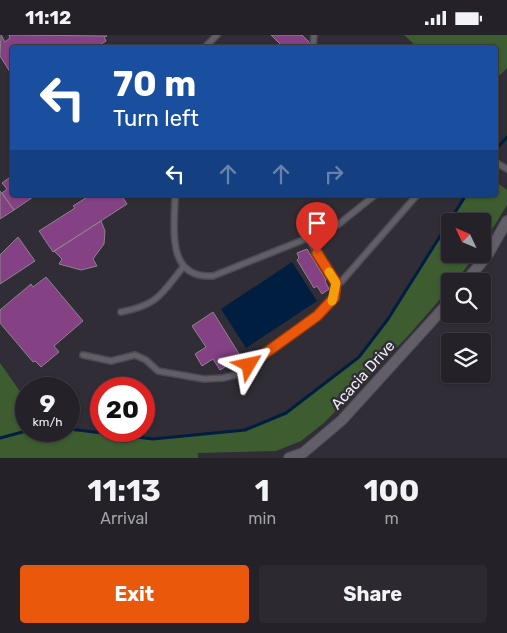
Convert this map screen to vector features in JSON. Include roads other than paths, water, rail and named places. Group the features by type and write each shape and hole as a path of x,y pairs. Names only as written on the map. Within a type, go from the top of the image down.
{"street":[{"path":"473,273 487,256 507,221"},
{"name":"Acacia Drive","path":"289,458 303,453 342,421 441,311"}],"lane":[{"path":"207,45 217,35"},
{"path":"175,197 174,249 184,266 199,276 213,276 339,224 373,197"},
{"path":"336,283 341,282 415,197"},
{"path":"83,355 111,361 135,355 146,360 158,371 178,376 204,379 235,375 327,308 334,298 336,283 308,238"},
{"path":"121,311 133,310 162,295 184,266"}],"water":[{"path":"292,262 317,301 246,348 221,309"}],"waterway":[{"path":"498,147 507,137"},
{"path":"80,430 153,439 245,430 286,413 359,357 388,319 465,197"},
{"path":"0,438 15,434"}]}
